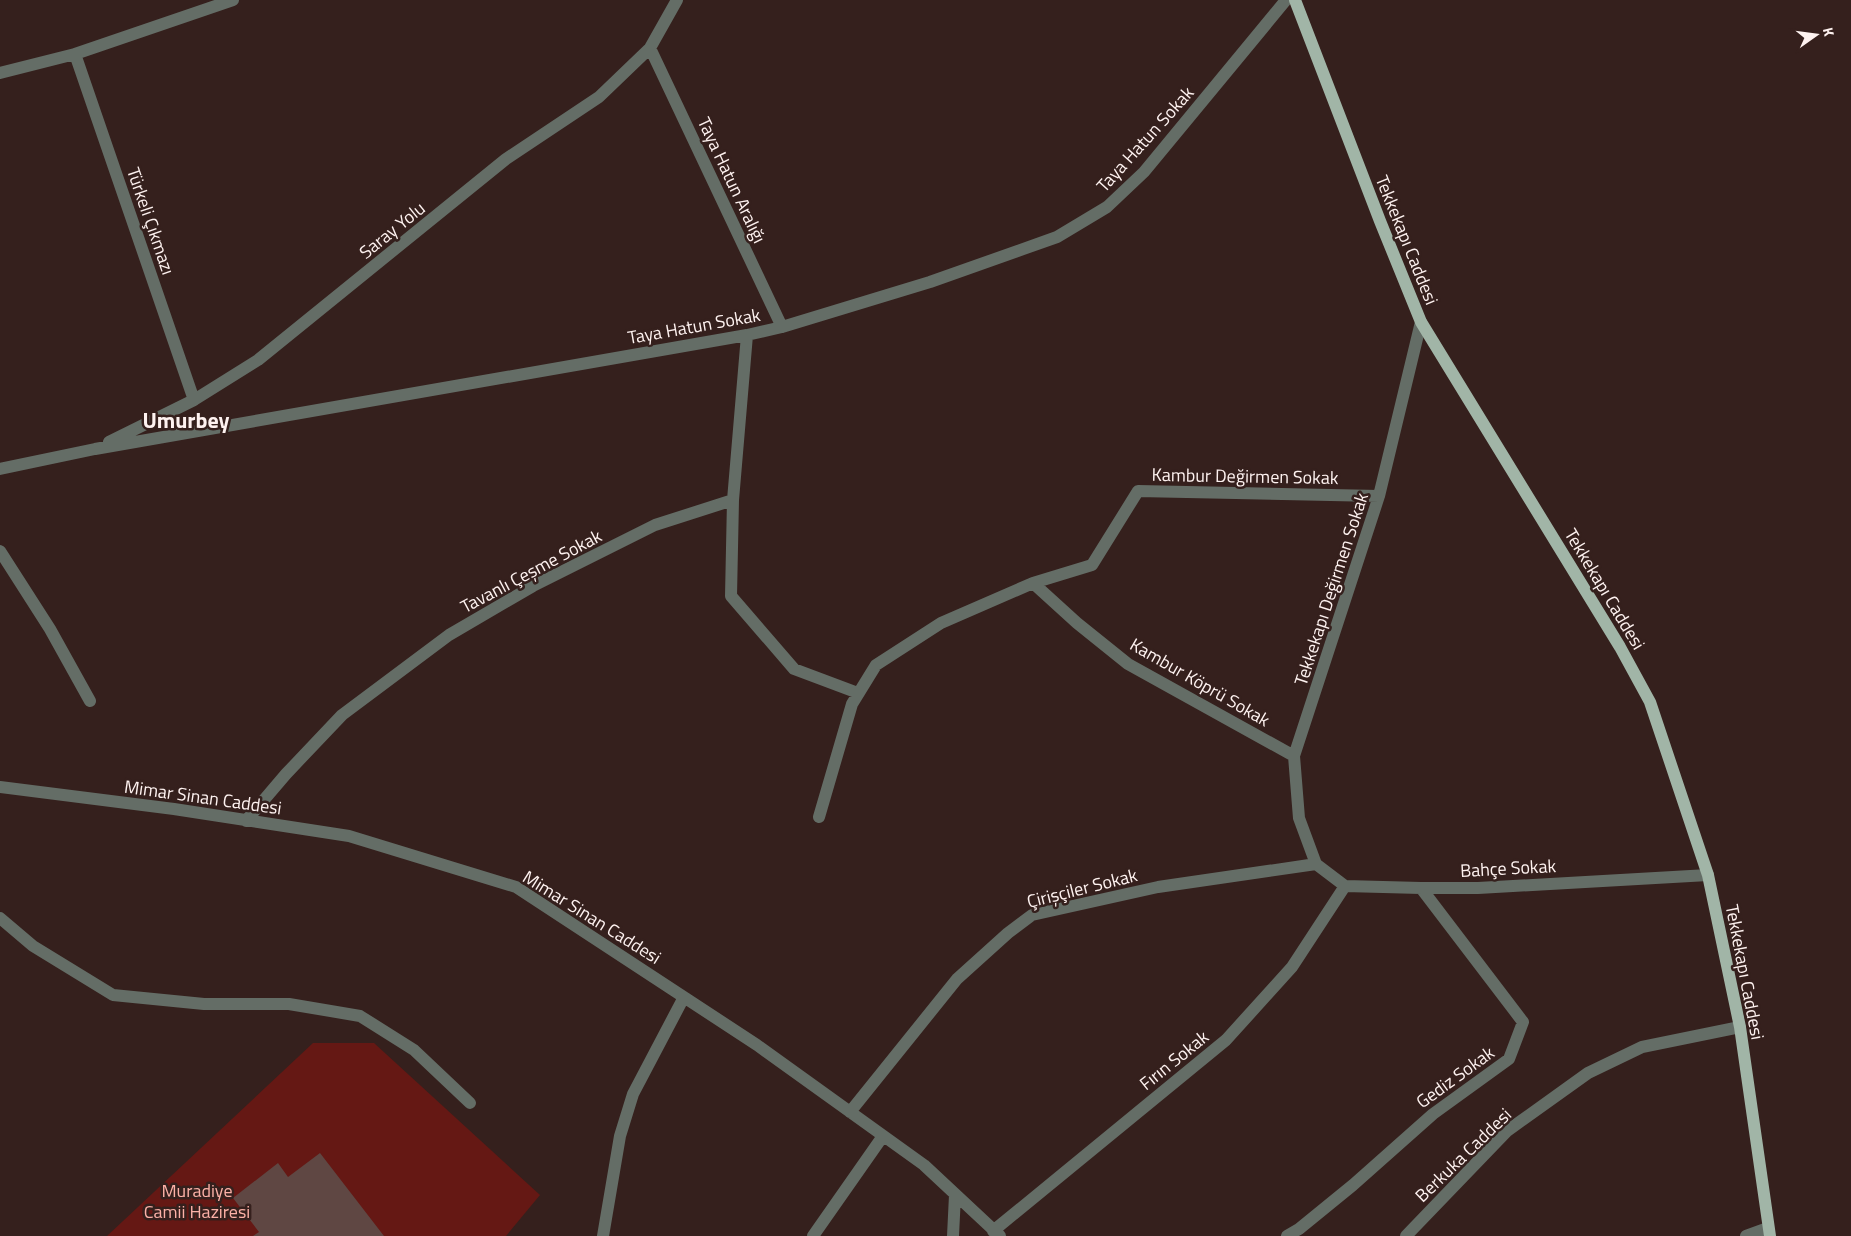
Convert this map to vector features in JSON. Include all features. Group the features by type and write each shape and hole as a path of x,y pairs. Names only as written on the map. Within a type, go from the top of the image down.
{"main road":[{"name":"Tekkekapı Caddesi","path":"1295,0 1421,322 1620,647 1650,702 1708,875 1740,1027 1769,1232"}],"street":[{"path":"0,73 75,54 234,0"},
{"name":"Saray Yolu","path":"96,449 194,400 258,360 506,159 599,97 650,48 677,0"},
{"name":"Taya Hatun Sokak","path":"0,469 96,449 747,335 782,327 930,282 1058,237 1107,208 1144,172 1286,0"},
{"name":"Taya Hatun Aralığı","path":"650,48 782,327"},
{"name":"Türkeli Çıkmazı","path":"75,54 194,400"},
{"name":"Tekkekapı Değirmen Sokak","path":"1316,864 1298,818 1294,756 1380,496 1421,322"},
{"path":"747,335 733,500 731,596 794,669 858,693"},
{"name":"Kambur Değirmen Sokak","path":"1034,582 1092,565 1138,491 1380,496"},
{"name":"Tavanlı Çeşme Sokak","path":"246,821 286,774 342,715 449,635 533,586 655,525 733,500"},
{"path":"0,551 50,629 90,701"},
{"path":"819,817 836,751 852,704 876,665 941,624 1034,582"},
{"name":"Kambur Köprü Sokak","path":"1034,582 1078,623 1128,664 1294,756"},
{"name":"Mimar Sinan Caddesi","path":"0,787 174,809 349,836 516,887 757,1045 924,1165 997,1233"},
{"path":"1316,864 1345,886"},
{"name":"Çirişçiler Sokak","path":"850,1112 957,979 1008,932 1032,915 1158,887 1316,864"},
{"name":"Bahçe Sokak","path":"1345,886 1478,888 1708,875"},
{"name":"Fırın Sokak","path":"997,1233 1226,1040 1292,967 1345,886"},
{"name":"Gediz Sokak","path":"1287,1236 1299,1229 1353,1185 1433,1114 1510,1059 1523,1022 1421,888"},
{"path":"0,918 33,946 113,995 204,1004 290,1004 360,1016 414,1050 470,1103"},
{"path":"604,1236 620,1136 633,1094 684,997"},
{"name":"Berkuka Caddesi","path":"1406,1236 1507,1131 1588,1072 1642,1047 1740,1027"},
{"path":"813,1236 883,1136"},
{"path":"953,1236 955,1195"},
{"path":"1746,1236 1769,1232"}],"green space":[{"name":"Muradiye Camii Haziresi","path":"313,1043 374,1043 540,1195 506,1236 107,1236"}],"building":[{"path":"320,1153 384,1236 253,1236 259,1232 233,1198 278,1163 288,1177"}],"district":[{"name":"Umurbey","path":"186,420"}]}
